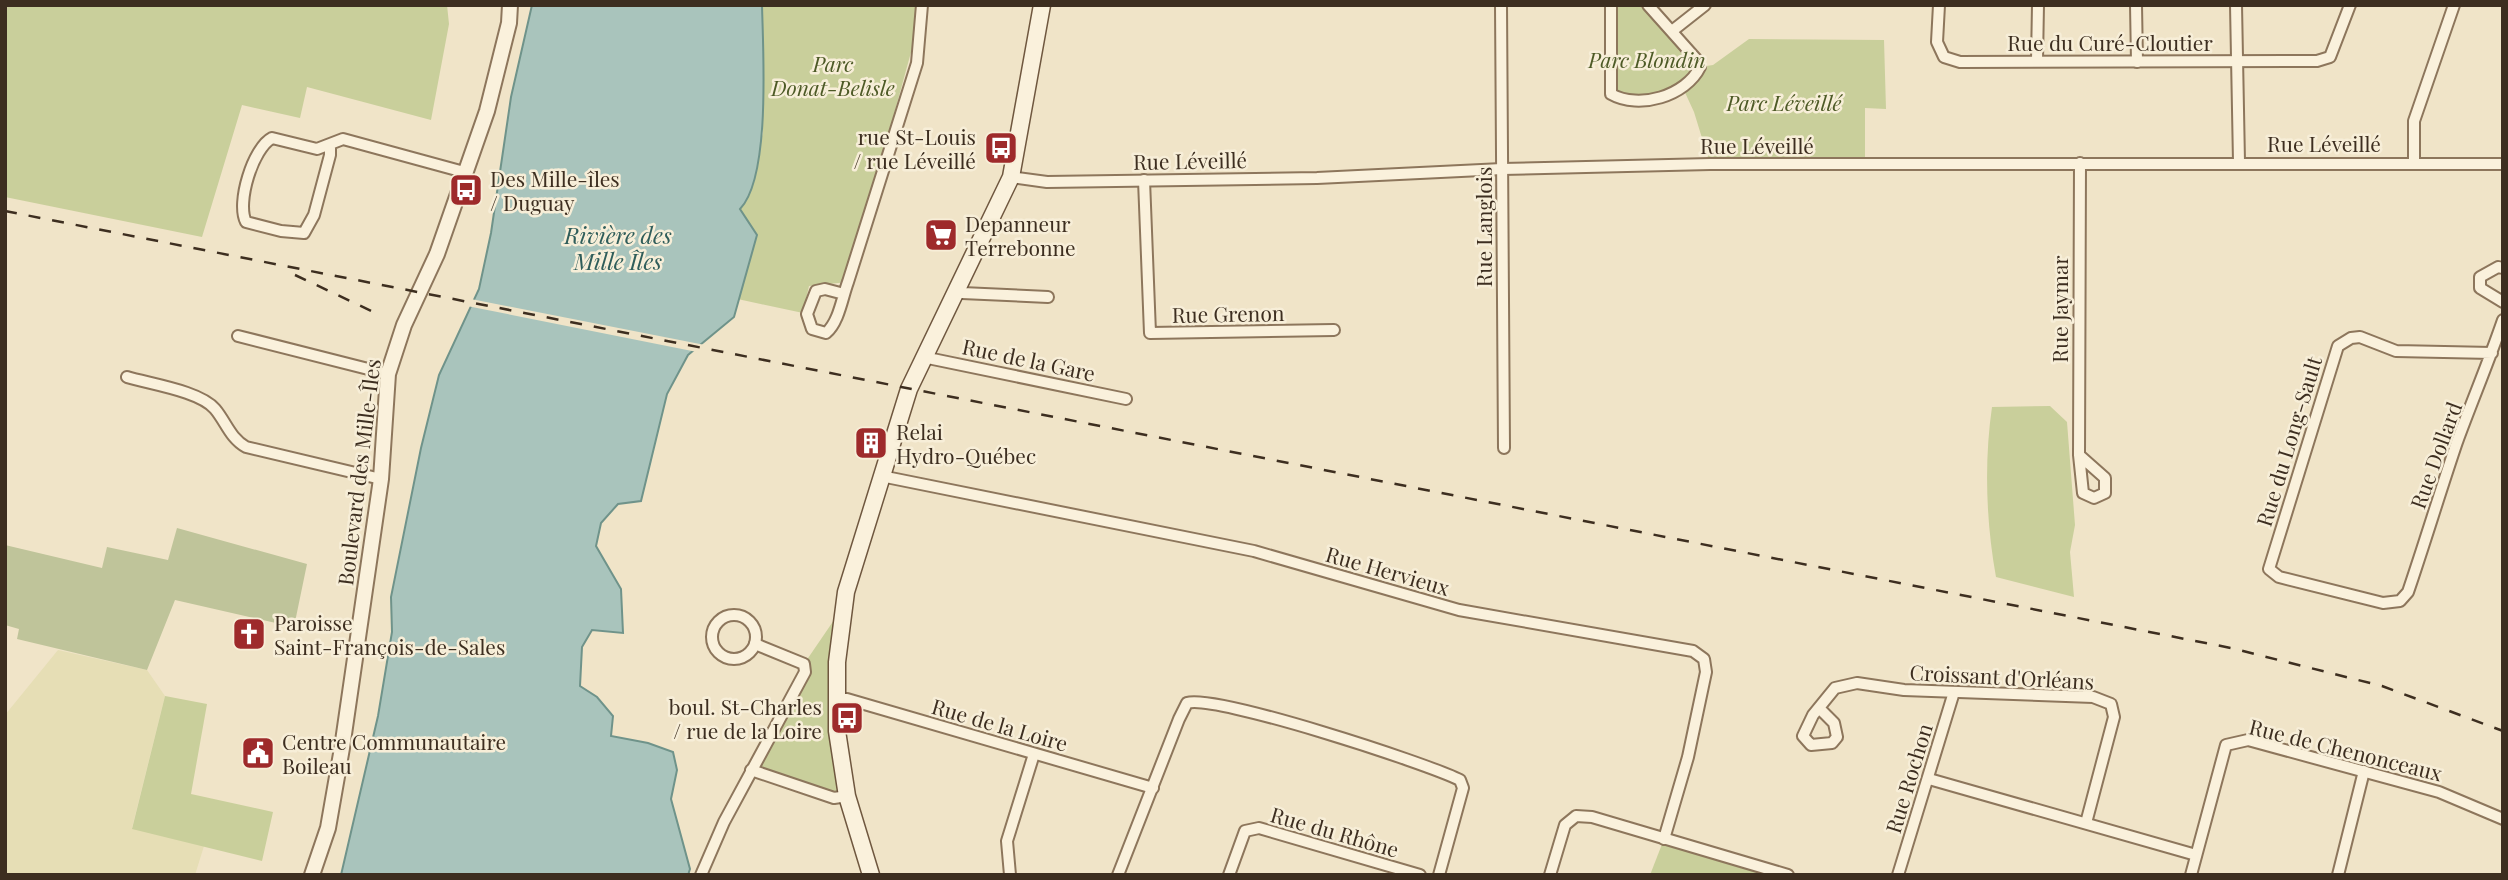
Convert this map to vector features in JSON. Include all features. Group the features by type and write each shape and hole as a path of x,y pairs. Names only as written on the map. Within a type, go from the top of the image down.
{"main road":[{"path":"871,875 847,796 838,743 836,699 846,592 881,476 921,361 1011,177 1042,5"}],"street":[{"name":"Boulevard des Mille-Îles","path":"312,875 328,828 342,748 381,479 388,374 410,309 437,254 486,111 509,23 510,5"},
{"path":"844,294 917,63 922,5"},
{"name":"Rue Langlois","path":"1501,5 1504,448"},
{"path":"1611,5 1611,94 1618,98 1663,99 1696,74 1700,67 1697,60 1648,5"},
{"path":"1672,31 1705,5"},
{"name":"Rue du Curé-Cloutier","path":"1939,5 1937,43 1944,57 1960,62 2317,61 2330,57 2350,5"},
{"path":"2037,61 2038,5"},
{"path":"2136,5 2137,62"},
{"path":"2236,5 2239,162"},
{"path":"2414,162 2414,121 2454,5"},
{"path":"330,145 330,155 314,215 304,233 281,231 246,222 242,214 243,200 255,159 265,142 272,138 317,149 337,140 357,142 464,172"},
{"name":"Rue Jaymar","path":"2079,455 2080,163"},
{"name":"Rue Léveillé","path":"1011,177 1048,182 1317,177 1710,164 2503,164"},
{"name":"Rue Grenon","path":"1144,180 1150,333 1334,330"},
{"path":"2503,268 2498,267 2480,277 2480,288 2503,302"},
{"path":"955,290 962,293 1048,297"},
{"name":"Rue Dollard","path":"2400,601 2408,592 2458,439 2503,320"},
{"path":"239,336 388,374"},
{"name":"Rue du Long-Sault","path":"2400,601 2383,603 2279,577 2269,569 2338,346 2351,338 2360,337 2396,351 2492,353"},
{"name":"Rue de la Gare","path":"921,361 1126,399"},
{"path":"127,377 202,399 215,408 237,442 246,447 381,479"},
{"name":"Rue Hervieux","path":"881,476 1254,551 1459,610 1693,651 1704,659 1706,672 1688,757 1664,839"},
{"path":"738,615 752,622 755,644 741,658 727,658 713,643 714,629 724,617 738,615"},
{"path":"701,875 751,769 805,672 804,664 755,644"},
{"name":"Croissant d'Orléans","path":"1819,708 1835,688 1857,682 1904,690 2093,697 2111,704 2114,717 2086,823"},
{"name":"Rue Rochon","path":"1898,875 1954,692"},
{"name":"Rue de la Loire","path":"836,699 847,699 1153,788"},
{"path":"1118,875 1179,719 1187,703 1197,700 1227,705 1371,748 1460,780 1463,788 1439,875"},
{"name":"Rue de Chenonceaux","path":"2191,875 2226,744 2248,740 2439,792 2503,820"},
{"path":"1010,875 1007,841 1034,754"},
{"path":"751,769 834,797 847,796"},
{"path":"2338,875 2364,771"},
{"path":"1929,779 2196,855"},
{"path":"1550,875 1565,825 1576,816 1592,817 1788,875"},
{"name":"Rue du Rhône","path":"1229,875 1245,831 1259,828 1420,875"}],"shaded area":[{"path":"58,650 147,670 165,696 132,828 204,846 195,875 5,875 5,715"}],"green space":[{"path":"5,5 447,5 449,24 431,120 307,87 300,118 242,105 202,237 5,197"},
{"name":"Parc Donat-Belisle","path":"757,5 918,5 916,34 848,282 809,286 803,313 733,298 746,217 740,209 763,133"},
{"name":"Parc Léveillé","path":"1611,5 1648,5 1700,67 1713,65 1749,39 1884,40 1886,109 1865,108 1865,163 1710,164 1694,112 1682,86 1663,99 1618,98 1609,88"},
{"path":"2050,406 2067,422 2075,525 2070,552 2074,597 1996,577 1993,556 1987,470 1992,407"},
{"path":"177,528 307,564 295,622 289,626 175,600 147,670 17,639 19,629 5,625 5,545 102,568 107,547 168,560"},
{"path":"847,601 837,662 852,795 830,794 751,770 804,664"},
{"path":"165,696 207,704 191,794 273,812 262,861 132,829"},
{"path":"1664,839 1788,875 1650,875"}],"water":[{"name":"Rivière des Mille Îles","path":"532,5 762,5 764,81 761,143 750,193 740,209 757,235 734,317 688,355 667,394 641,501 618,504 601,523 596,546 621,589 623,633 592,630 582,647 580,686 597,697 613,716 611,736 648,743 673,752 677,770 671,799 690,869 688,875 341,875 378,716 392,632 391,597 421,448 439,375 479,289 491,233 511,97"}],"pier":[{"path":"471,299 705,345 697,352 467,306"}],"railway":[{"path":"5,211 2231,648 2382,686 2503,731"},
{"path":"295,275 380,315"}],"place":[{"name":"rue St-Louis / rue Léveillé","path":"1001,148"},
{"name":"Des Mille-îles / Duguay","path":"466,190"},
{"name":"Depanneur Terrebonne","path":"941,235"},
{"name":"Relai Hydro-Québec","path":"871,443"},
{"name":"Paroisse Saint-François-de-Sales","path":"249,634"},
{"name":"boul. St-Charles / rue de la Loire","path":"847,718"},
{"name":"Centre Communautaire Boileau","path":"258,753"}],"park label":[{"name":"Parc Blondin","path":"1647,59"}]}
